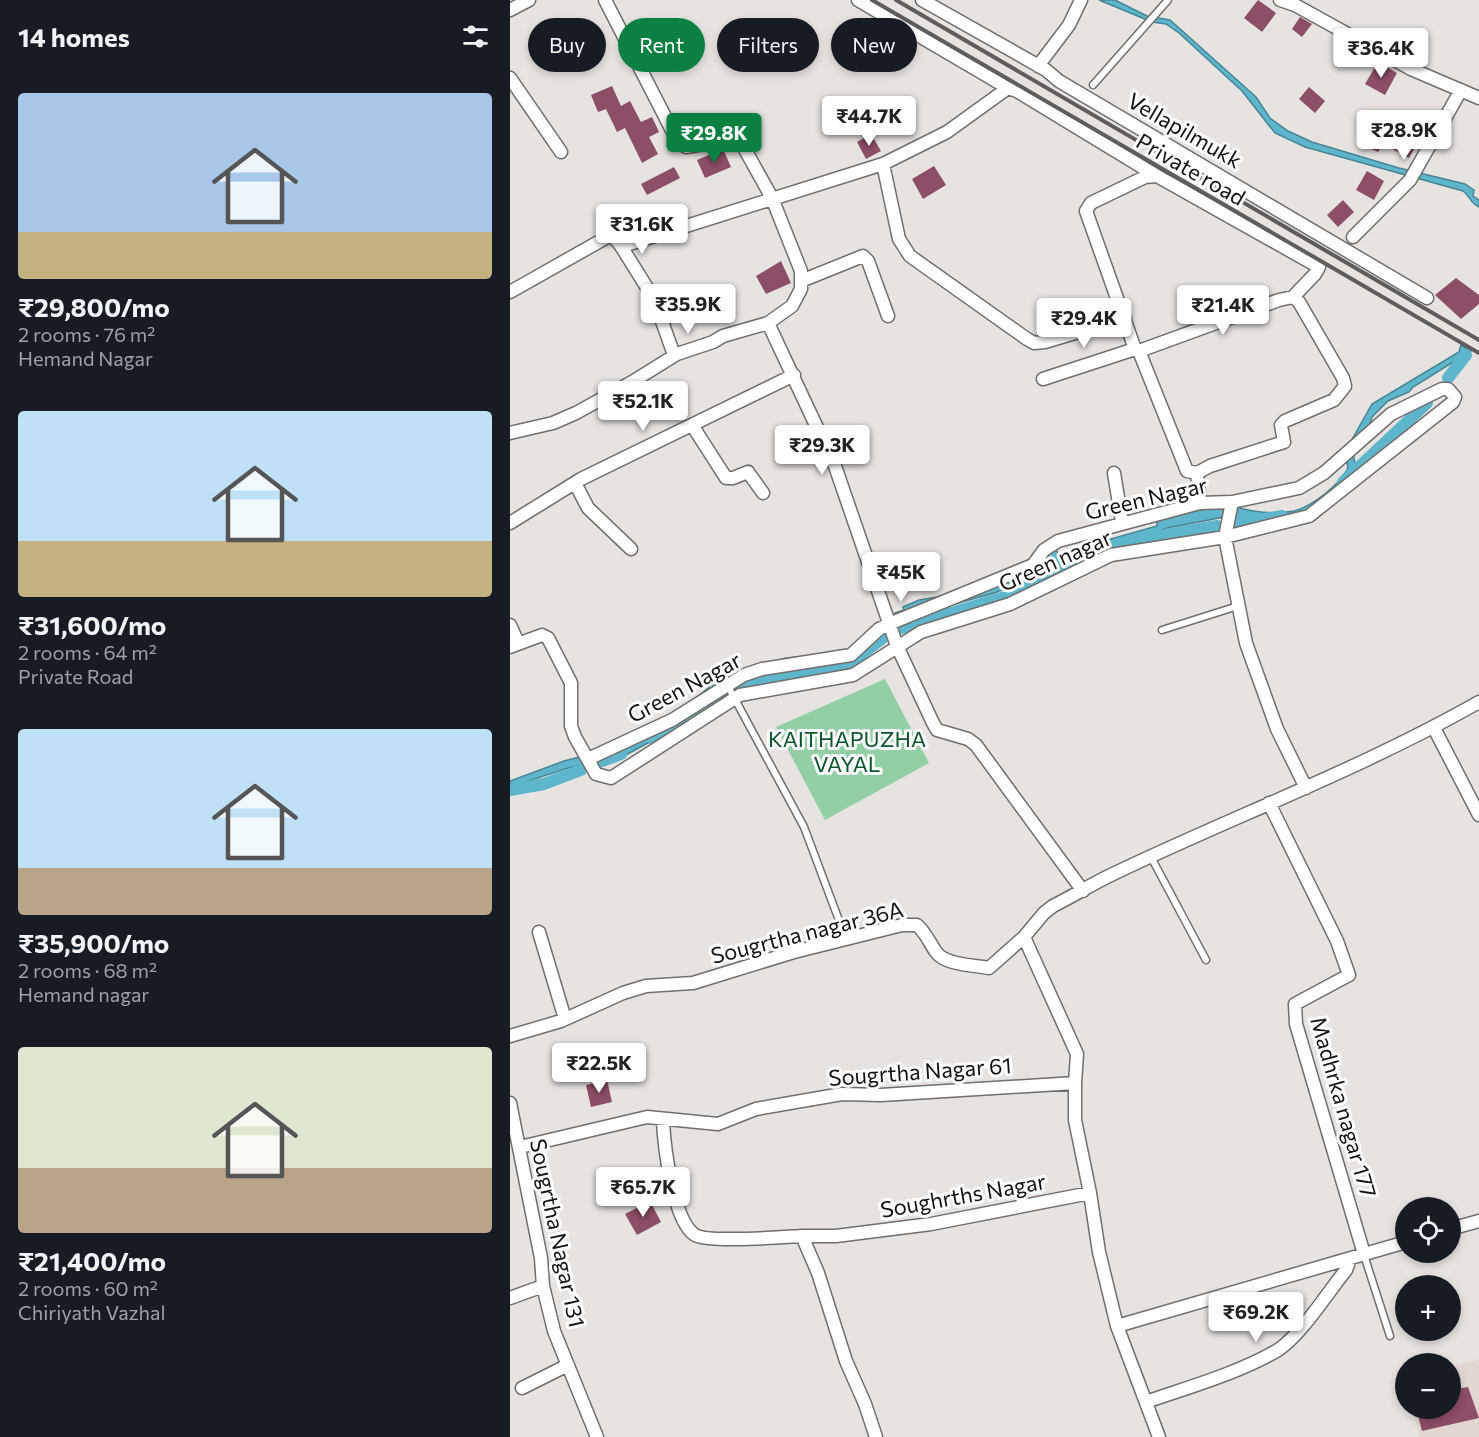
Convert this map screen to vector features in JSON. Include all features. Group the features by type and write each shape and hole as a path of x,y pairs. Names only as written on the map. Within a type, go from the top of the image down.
{"street":[{"path":"510,10 528,0"},
{"path":"510,433 553,423 632,382 674,356 723,336 768,323 792,306 801,289 801,271 772,198 742,144 735,139 686,147 678,142 605,0"},
{"name":"Private road","path":"858,0 1008,88 1017,91 1157,176 1319,267 1293,297"},
{"name":"Vellapilmukk","path":"922,0 1038,66 1154,138 1427,298"},
{"path":"1038,66 1069,25 1081,0"},
{"path":"1280,0 1295,5 1411,69 1479,99"},
{"path":"510,78 561,152"},
{"path":"621,246 883,164 947,132 1008,88"},
{"path":"1353,237 1410,180 1461,90"},
{"path":"883,164 899,239 910,256 1027,339 1034,343 1045,342 1125,318"},
{"path":"1043,379 1137,350 1293,297 1299,302 1343,378 1345,386 1334,400 1285,421 1281,425 1284,442 1210,466 1197,473 1187,471 1137,350 1086,211 1091,203 1145,177 1157,176"},
{"path":"511,289 609,236 613,236 654,299 674,356"},
{"path":"801,280 863,255 868,261 888,316"},
{"path":"768,323 835,466 897,646 937,730 968,739 976,745 1083,891"},
{"path":"510,523 575,483 794,375"},
{"name":"Green nagar","path":"514,645 542,635 549,638 571,683 571,726 574,737 596,774 611,778 707,718 732,694 853,675 921,632 1010,604 1111,555 1225,537 1309,516 1453,402 1455,397 1448,389 1442,389 1391,414 1324,473 1299,488 1232,502"},
{"path":"692,424 726,478 733,478 748,472 764,492"},
{"path":"1114,473 1122,522"},
{"path":"1197,473 1200,503"},
{"path":"575,483 588,508 631,549"},
{"path":"1232,502 1225,537 1246,643 1277,729 1306,788"},
{"name":"Green Nagar","path":"588,759 672,720 744,675 762,669 851,656 879,629 1024,570 1033,565 1044,550 1058,541 1122,522 1200,503 1232,502"},
{"path":"510,625 514,645"},
{"name":"Sougrtha nagar 36A","path":"510,1036 565,1019 623,993 646,986 693,983 902,925 916,925 924,932 937,954 945,959 989,968 1024,937 1044,913 1083,891 1151,857 1434,728 1479,702"},
{"path":"1434,728 1479,815"},
{"name":"Madhrka nagar 177","path":"1269,803 1337,940 1349,975 1295,1004 1296,1024 1364,1254"},
{"path":"539,932 565,1019"},
{"path":"1024,937 1077,1054 1075,1120 1099,1252 1117,1326 1160,1437"},
{"name":"Sougrtha Nagar 61","path":"520,1147 647,1118 718,1124 756,1109 842,1094 881,1095 1075,1083"},
{"name":"Sougrtha Nagar 131","path":"510,1103 541,1258 543,1286 554,1331 597,1437"},
{"name":"Soughrths Nagar","path":"663,1120 664,1151 677,1203 685,1222 695,1235 711,1238 836,1236 931,1224 1089,1193"},
{"path":"1461,1226 1479,1221"},
{"path":"802,1236 818,1273 846,1361 866,1404 876,1437"},
{"path":"1117,1326 1395,1245"},
{"path":"1146,1402 1215,1378 1278,1349 1294,1336 1346,1270 1350,1258"},
{"path":"510,1298 543,1286"},
{"path":"522,1388 568,1365"}],"lane":[{"path":"1093,86 1168,0"},
{"path":"1162,630 1238,606"},
{"path":"732,694 804,827 846,939"},
{"path":"1151,857 1206,960"},
{"path":"1364,1254 1390,1336"}],"shaded area":[{"path":"1479,1359 1479,1437 1420,1437 1415,1419 1461,1419 1461,1364"}],"green space":[{"name":"KAITHAPUZHA VAYAL","path":"885,679 929,763 825,820 776,727"}],"water":[{"path":"1099,0 1115,0 1147,16 1170,20 1256,97 1270,118 1288,131 1312,142 1399,168 1465,184 1474,190 1473,196 1479,200 1479,207 1463,191 1305,147 1275,133 1242,91 1179,33 1166,24 1152,22"},
{"path":"1461,345 1471,351 1413,387 1409,392 1388,401 1372,417 1369,428 1353,453 1356,468 1351,478 1333,495 1287,521 1231,517 1233,506 1263,512 1287,512 1309,505 1325,494 1348,468 1345,452 1372,404 1459,352"},
{"path":"1228,505 1224,517 1167,528 1118,546 1082,554 1049,566 1024,582 994,593 897,620 895,613 904,610 903,607 919,600 955,594 1056,548 1058,554 1157,526 1157,518"},
{"path":"895,628 852,662 788,665 741,677 657,738 624,756 568,768 510,787 510,781 564,761 591,754 675,715 724,675 786,658 845,652 875,635"}],"building":[{"path":"1258,0 1276,13 1262,32 1244,18"},
{"path":"1300,17 1312,24 1302,37 1292,29"},
{"path":"1378,62 1397,73 1385,95 1365,84"},
{"path":"612,86 621,106 630,101 641,122 652,117 659,132 649,137 658,154 642,163 625,128 617,132 606,109 598,112 591,95"},
{"path":"1309,87 1325,101 1315,113 1299,99"},
{"path":"1379,121 1404,134 1409,125 1423,133 1409,158 1383,144 1378,152 1365,146"},
{"path":"871,134 881,151 866,159 857,142"},
{"path":"723,149 731,167 705,178 697,160"},
{"path":"934,166 946,185 923,199 912,179"},
{"path":"674,167 680,178 647,195 641,184"},
{"path":"1367,171 1384,181 1374,200 1356,190"},
{"path":"1343,200 1354,212 1338,227 1327,215"},
{"path":"781,261 791,283 766,294 756,276"},
{"path":"1456,278 1479,295 1479,304 1461,319 1435,295"},
{"path":"607,1080 612,1102 591,1107 586,1085"},
{"path":"650,1201 661,1222 637,1235 625,1214"},
{"path":"1468,1387 1479,1418 1422,1431 1419,1419 1461,1419 1461,1388"}],"waterway":[{"path":"1448,378 1466,355"},
{"path":"1343,482 1427,403"},
{"path":"1233,524 1282,516"},
{"path":"901,628 1005,597 1047,573 1120,543 1217,526"},
{"path":"653,739 735,687 762,678 841,670 884,637"},
{"path":"597,763 621,754"},
{"path":"510,790 544,784 581,770"}],"railway":[{"path":"872,0 1479,353"},
{"path":"896,0 1479,340"}]}
